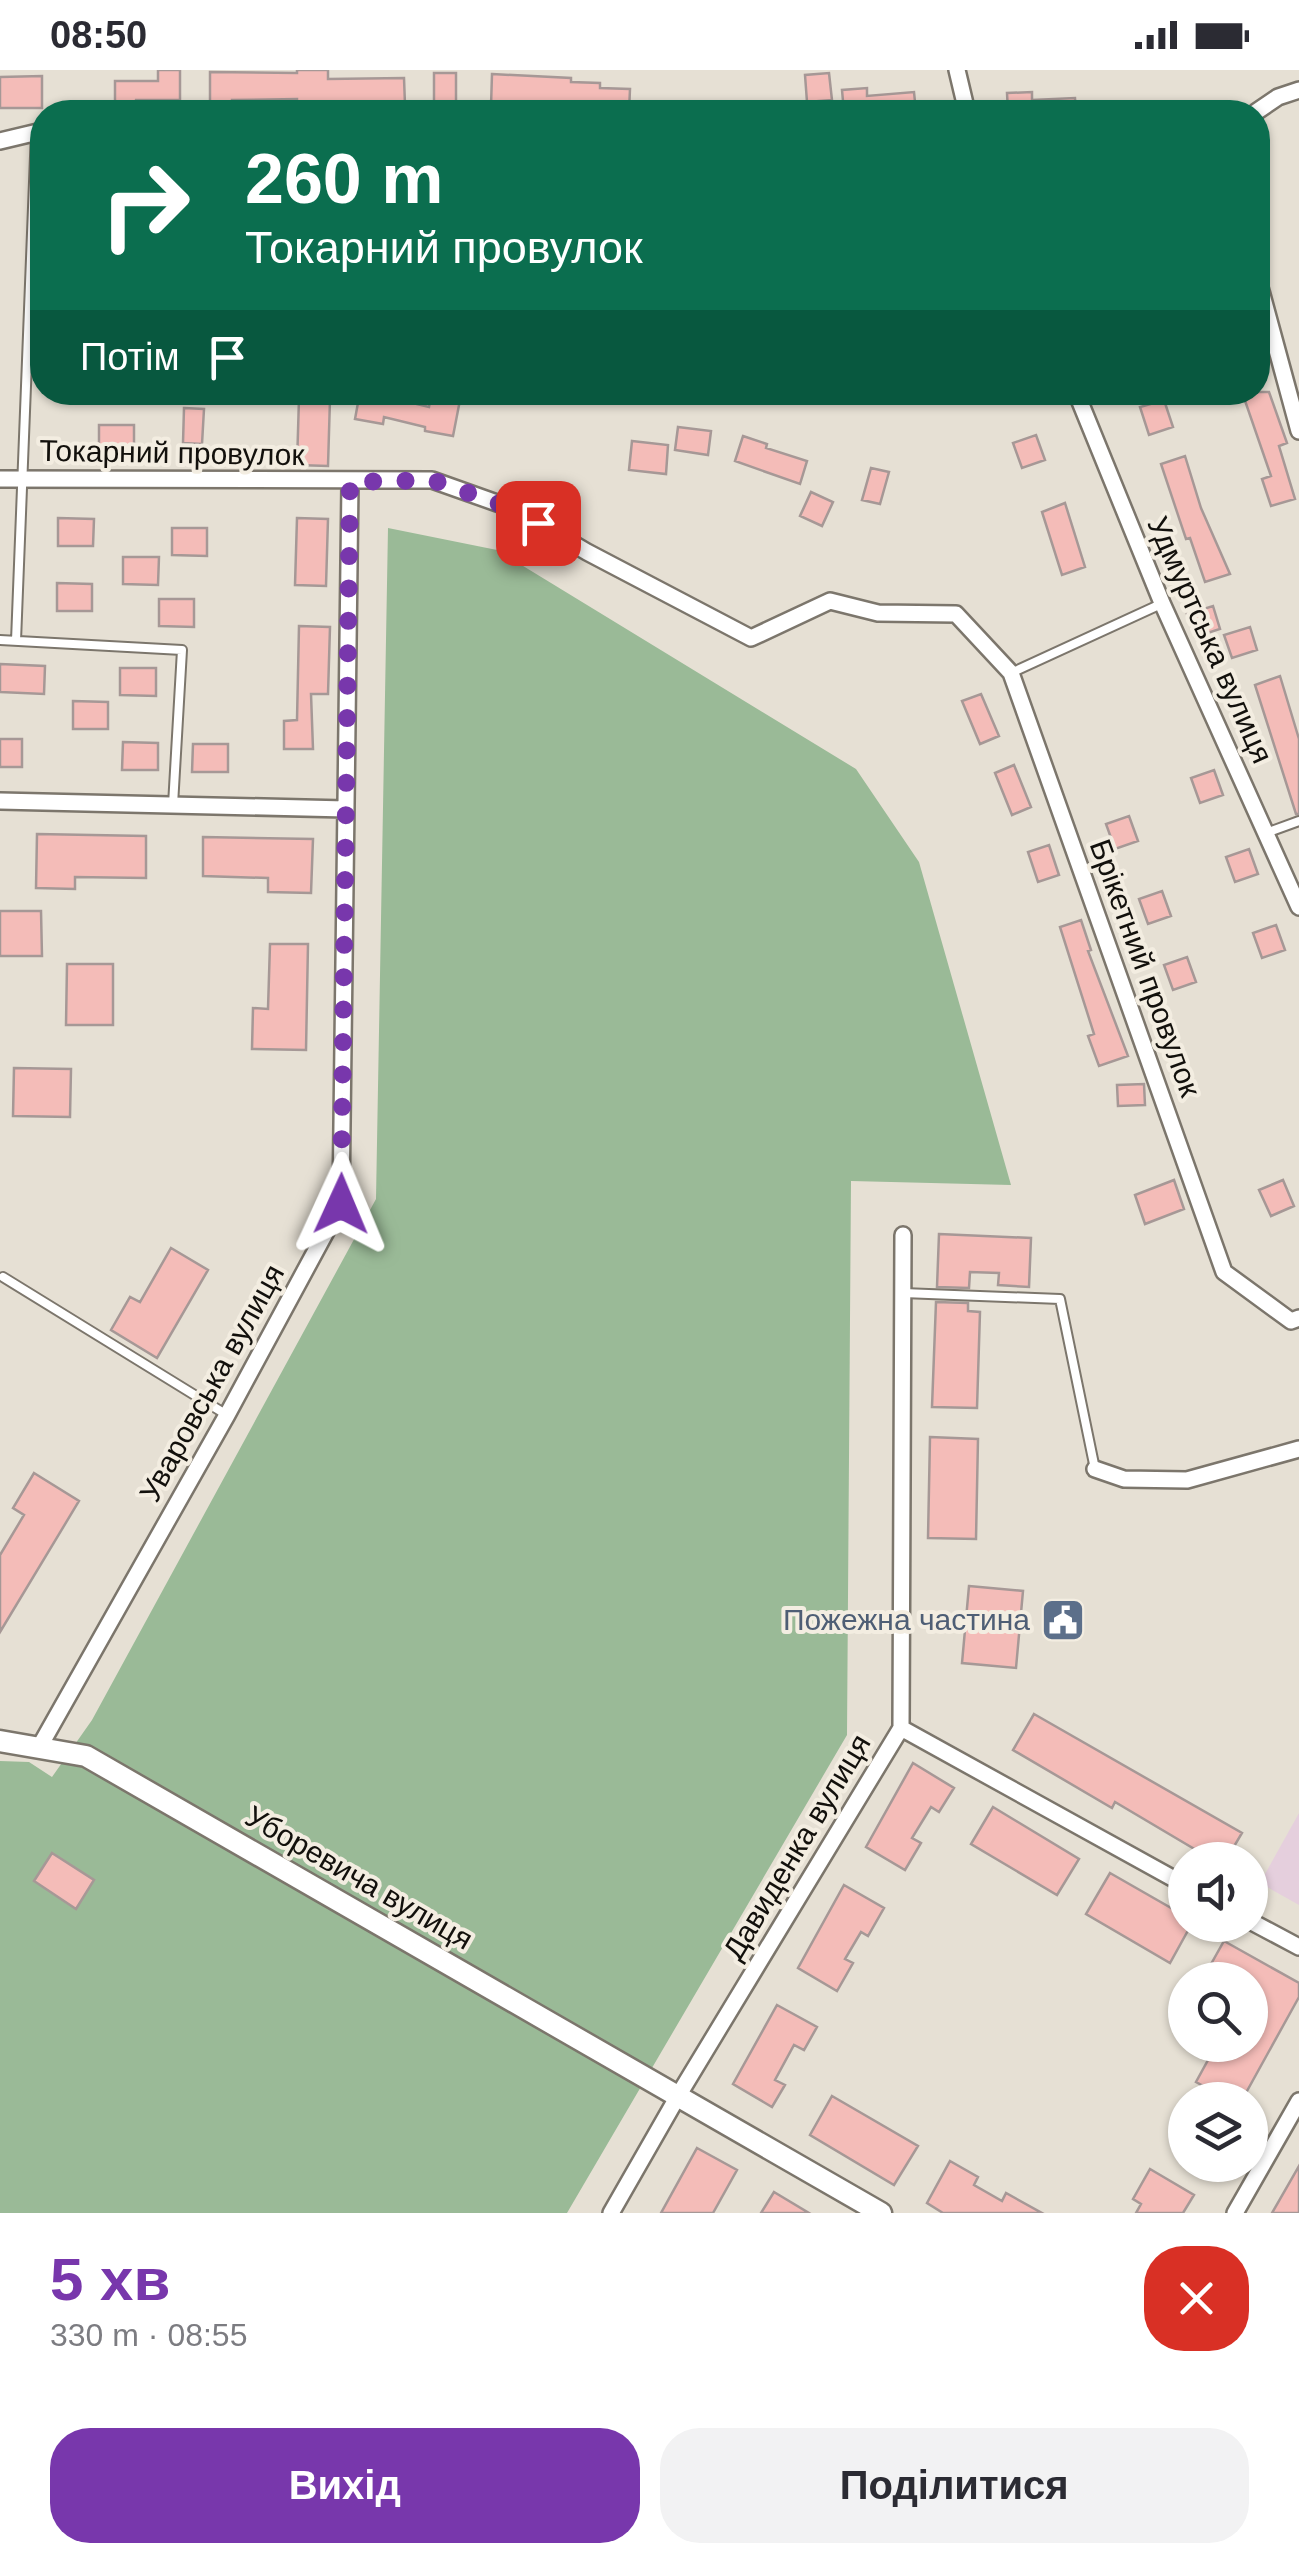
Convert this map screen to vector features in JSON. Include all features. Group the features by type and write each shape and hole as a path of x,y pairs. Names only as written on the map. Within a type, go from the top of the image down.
{"street":[{"path":"957,70 963,100"},
{"path":"1270,102 1299,90"},
{"path":"0,141 30,133"},
{"path":"1270,324 1299,431"},
{"name":"Удмуртська вулиця","path":"1081,405 1162,603 1299,906"},
{"name":"Токарний провулок","path":"0,479 432,480 514,509 751,638 830,601 878,613 956,614"},
{"name":"Уваровська вулиця","path":"40,1746 227,1416 341,1204 350,482"},
{"name":"Брiкетний провулок","path":"956,614 1011,674 1224,1272 1291,1322 1299,1318"},
{"path":"0,802 346,809"},
{"name":"Давиденка вулиця","path":"611,2213 901,1728 903,1236"},
{"path":"1094,1468 1124,1479 1187,1480 1299,1449"},
{"path":"901,1728 1168,1876"},
{"name":"Уборевича вулиця","path":"0,1741 86,1756 881,2213"},
{"path":"1268,1930 1299,1948"},
{"path":"1235,2213 1299,2100"}],"lane":[{"path":"16,640 30,327"},
{"path":"1011,674 1162,603"},
{"path":"0,640 182,650 172,805"},
{"path":"1266,833 1299,820"},
{"path":"3,1277 227,1416"},
{"path":"903,1293 1060,1300 1094,1468"}],"shaded area":[{"path":"1299,1813 1299,1905 1268,1888 1268,1869"}],"green space":[{"path":"388,528 497,550 856,769 919,862 1011,1185 851,1181 847,1735 567,2213 0,2213 0,1761 29,1762 52,1777 92,1720 376,1199"}],"building":[{"path":"158,70 180,70 180,100 115,100 115,81 158,81"},
{"path":"328,70 328,79 404,78 405,100 210,100 210,72"},
{"path":"434,73 456,73 456,100 434,100"},
{"path":"829,73 832,100 807,100 805,75"},
{"path":"492,74 571,78 571,82 600,83 600,88 630,89 630,100 491,100"},
{"path":"42,76 42,100 30,100 30,108 0,108 0,77"},
{"path":"867,88 867,96 914,92 915,100 843,100 842,90"},
{"path":"1032,92 1032,100 1007,100 1007,93"},
{"path":"1270,395 1287,443 1279,446 1295,499 1271,506 1262,479 1271,476 1246,405 1270,405"},
{"path":"299,405 330,405 328,466 297,465"},
{"path":"358,405 459,405 453,436 384,417 383,424 355,419"},
{"path":"1166,405 1173,427 1149,435 1140,407"},
{"path":"184,408 204,409 202,444 183,443"},
{"path":"99,425 134,425 134,452 99,452"},
{"path":"678,427 711,431 708,455 675,450"},
{"path":"1036,435 1045,460 1022,468 1013,443"},
{"path":"743,436 807,461 800,484 735,461"},
{"path":"632,441 668,445 666,474 629,470"},
{"path":"1185,456 1201,508 1230,574 1205,582 1161,464"},
{"path":"871,468 889,472 880,504 862,500"},
{"path":"811,492 833,502 822,526 800,516"},
{"path":"1065,503 1085,567 1062,575 1042,512"},
{"path":"58,518 94,519 93,546 58,546"},
{"path":"297,518 328,519 326,586 295,585"},
{"path":"172,528 207,528 207,556 172,555"},
{"path":"123,557 159,557 158,585 123,584"},
{"path":"57,583 92,584 92,611 57,611"},
{"path":"159,599 194,599 194,627 159,626"},
{"path":"1213,606 1220,629 1195,637 1187,614"},
{"path":"299,626 330,627 328,694 311,694 313,749 284,749 284,721 297,720"},
{"path":"1250,627 1257,650 1232,658 1224,635"},
{"path":"0,664 45,666 44,694 0,692"},
{"path":"120,668 156,668 156,696 120,695"},
{"path":"1280,676 1299,739 1299,814 1255,685"},
{"path":"981,694 999,736 980,744 962,701"},
{"path":"73,701 108,702 108,729 73,729"},
{"path":"0,739 22,739 22,767 0,767"},
{"path":"123,742 158,743 158,770 122,770"},
{"path":"193,744 228,744 228,772 192,772"},
{"path":"1014,765 1031,807 1012,815 995,773"},
{"path":"1214,770 1223,795 1200,803 1191,778"},
{"path":"1129,816 1138,841 1115,849 1106,824"},
{"path":"37,834 146,836 146,878 75,877 75,889 36,888"},
{"path":"203,837 313,839 311,893 268,892 268,878 203,876"},
{"path":"1049,845 1059,875 1038,882 1028,852"},
{"path":"1249,849 1258,874 1235,882 1226,857"},
{"path":"1162,891 1171,916 1148,924 1139,899"},
{"path":"0,911 41,911 42,956 0,956"},
{"path":"1081,920 1091,950 1088,951 1128,1056 1099,1066 1088,1036 1094,1034 1060,927"},
{"path":"1276,925 1285,950 1262,958 1253,933"},
{"path":"270,944 308,944 306,1050 252,1049 253,1008 268,1009"},
{"path":"1187,957 1196,982 1173,990 1164,965"},
{"path":"67,964 113,964 113,1025 66,1025"},
{"path":"14,1068 71,1069 70,1117 13,1116"},
{"path":"1144,1084 1145,1105 1118,1106 1117,1085"},
{"path":"1174,1180 1184,1209 1145,1224 1135,1195"},
{"path":"1283,1180 1294,1206 1271,1216 1259,1190"},
{"path":"939,1234 1031,1238 1029,1287 998,1285 999,1273 970,1272 969,1288 937,1287"},
{"path":"171,1248 208,1270 157,1358 111,1330 130,1297 140,1302"},
{"path":"936,1302 968,1303 968,1311 980,1312 977,1408 932,1407"},
{"path":"930,1437 978,1439 976,1539 928,1538"},
{"path":"34,1473 79,1501 0,1632 0,1555 24,1515 13,1508"},
{"path":"969,1586 1023,1591 1016,1668 962,1663"},
{"path":"1034,1714 1242,1833 1237,1842 1183,1842 1115,1802 1112,1808 1013,1750"},
{"path":"913,1763 954,1788 939,1812 931,1807 912,1838 921,1843 905,1870 866,1847"},
{"path":"993,1807 1079,1859 1057,1895 971,1844"},
{"path":"52,1853 94,1880 76,1909 34,1881"},
{"path":"1110,1873 1168,1906 1168,1942 1182,1942 1168,1962 1086,1914"},
{"path":"844,1885 884,1908 868,1936 861,1932 845,1959 853,1963 837,1991 798,1968"},
{"path":"1226,1942 1262,1962 1212,1962"},
{"path":"1268,1966 1299,1983 1299,1997 1268,2053"},
{"path":"777,2005 817,2027 804,2050 794,2045 775,2080 785,2085 772,2107 733,2084"},
{"path":"1207,2062 1263,2062 1252,2082 1196,2082"},
{"path":"832,2096 918,2146 894,2185 810,2135"},
{"path":"697,2148 737,2170 713,2213 661,2213"},
{"path":"950,2161 978,2177 974,2185 1002,2201 1006,2193 1042,2213 943,2213 927,2203"},
{"path":"1299,2166 1299,2213 1272,2213"},
{"path":"1150,2169 1194,2195 1183,2213 1136,2213 1141,2204 1133,2199"},
{"path":"774,2192 809,2213 761,2213"}],"place":[{"name":"Пожежна частина","path":"1063,1620"}],"route":[{"path":"341,1204 350,482 432,480 514,509 538,523"}]}
